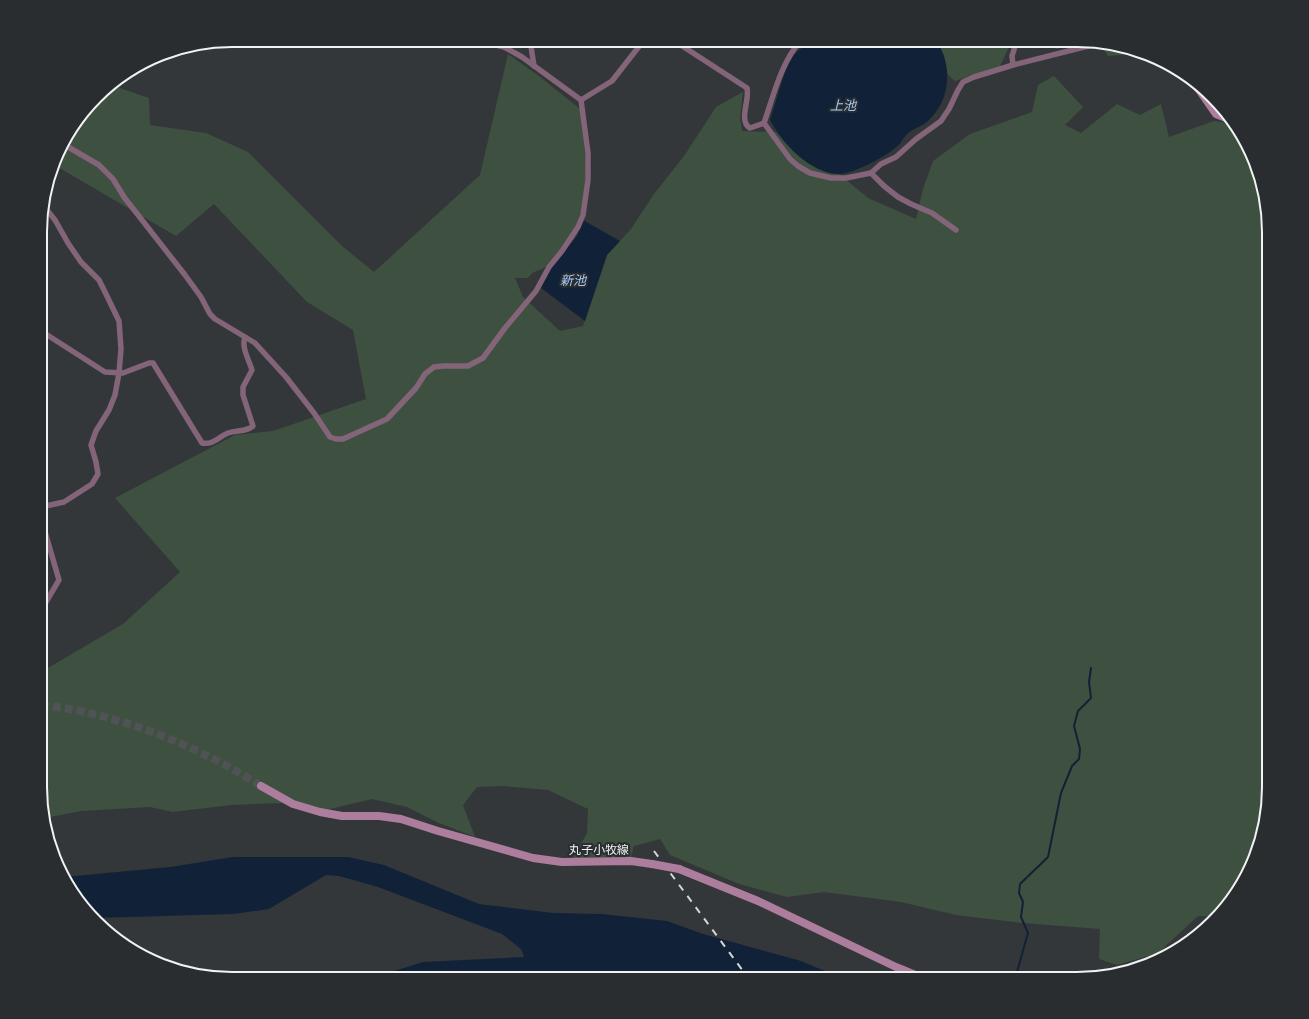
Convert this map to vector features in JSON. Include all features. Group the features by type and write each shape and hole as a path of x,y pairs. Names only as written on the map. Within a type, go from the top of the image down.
{"street":[{"path":"68,147 99,165 113,179 124,197 186,275 215,320 255,343 286,377 314,413 330,437 343,439 387,419 416,388 425,374 434,367 468,366 483,358 505,328 536,291 549,267 578,227 583,215 588,180 588,153 581,100 522,57 504,47"},
{"path":"531,47 534,66"},
{"path":"581,100 612,81 639,47"},
{"path":"684,47 747,88 748,93 744,120 746,126 750,128 764,123"},
{"path":"764,123 785,62 796,47"},
{"path":"1013,65 1012,56 1015,47"},
{"path":"764,123 790,159 798,166 810,172 831,178 846,178 870,173 881,164 896,157 916,139 941,121 963,82 1013,65 1084,47"},
{"path":"1205,99 1216,114 1222,116"},
{"path":"870,173 898,197 932,213 956,230"},
{"path":"47,506 64,502 92,484 98,474 91,445 115,395 121,349 119,320 99,280 81,262 68,243 56,220 48,211"},
{"path":"47,335 105,372 123,373 148,363 153,363 202,443 209,444 228,433 250,429 253,426 243,395 243,387 252,370 244,346 244,337"},
{"path":"47,539 59,580 47,600"},
{"name":"丸子小牧線","path":"261,786 294,804 320,812 342,816 380,816 401,819 533,858 562,862 631,861 680,869 758,901 908,972"}],"green space":[{"path":"940,47 1009,47 1000,66 955,81 948,75 944,55"},
{"path":"1104,50 1128,54 1108,56"},
{"path":"508,54 539,76 580,109 584,136 585,186 580,216 572,233 548,265 533,273 528,278 515,278 523,297 560,331 583,326 607,255 631,229 654,194 684,156 716,107 743,92 740,118 742,131 776,132 793,151 807,162 828,172 839,174 868,198 916,219 923,189 933,161 970,134 1032,112 1038,85 1054,76 1083,107 1065,125 1081,133 1117,104 1140,115 1161,104 1169,137 1214,121 1227,123 1248,161 1256,184 1262,220 1262,799 1256,835 1248,858 1231,890 1210,916 1198,916 1158,953 1117,965 1099,959 1100,929 1023,923 956,915 901,902 824,892 787,897 739,884 670,855 660,839 634,846 631,857 573,858 587,833 588,809 548,790 503,786 477,787 463,805 475,837 439,823 407,807 372,799 326,810 308,810 282,803 231,805 173,812 150,807 81,811 50,817 47,799 47,668 123,624 180,572 115,498 235,435 273,431 366,399 353,330 307,302 214,204 176,236 59,168 66,150 78,129 101,101 117,87 149,98 150,125 206,133 248,152 342,246 374,272 480,175"}],"water":[{"name":"上池","path":"803,47 940,47 945,61 947,72 945,93 936,113 928,121 907,134 900,144 894,149 872,163 847,173 830,173 814,167 801,158 780,136 770,120 787,68 790,61"},
{"name":"新池","path":"583,220 620,241 607,255 585,321 541,288 550,268 577,236"},
{"path":"233,857 348,857 384,865 479,904 553,913 602,914 667,921 703,934 801,961 827,972 391,972 423,962 524,957 521,949 502,934 378,887 339,876 326,875 269,909 234,914 101,918 85,900 70,876 170,867"}],"waterway":[{"path":"1017,972 1028,933 1021,917 1023,902 1019,893 1020,884 1048,857 1061,793 1072,766 1079,759 1080,749 1074,726 1078,711 1091,698 1089,682 1091,668"}],"tunnel":[{"path":"47,706 98,715 155,733 210,757 261,786"}],"railway":[{"path":"654,851 744,972"}]}
